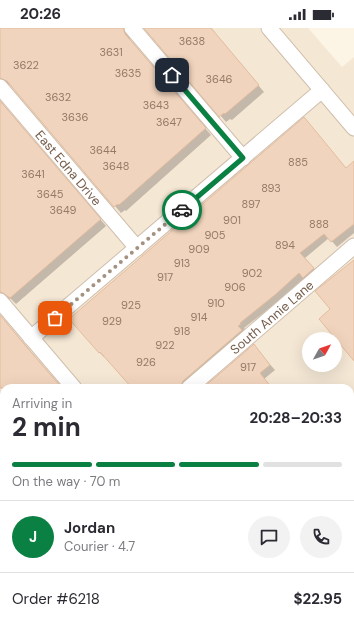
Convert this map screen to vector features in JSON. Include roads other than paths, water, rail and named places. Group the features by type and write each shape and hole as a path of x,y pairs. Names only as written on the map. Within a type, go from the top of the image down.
{"street":[{"path":"132,28 243,158"},
{"path":"269,28 354,128"},
{"name":"East Edna Drive","path":"0,87 137,248"},
{"path":"32,338 322,90"},
{"name":"South Annie Lane","path":"194,384 354,246"},
{"path":"0,301 71,384"}]}
